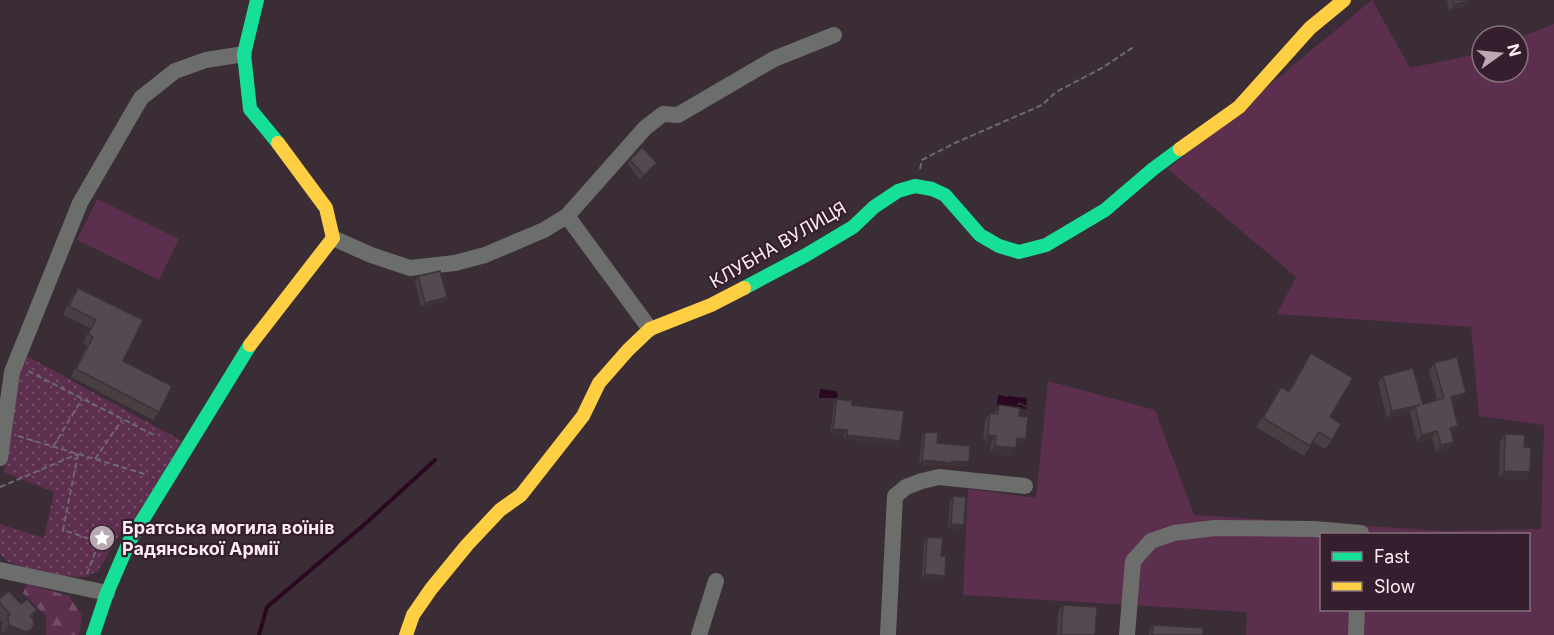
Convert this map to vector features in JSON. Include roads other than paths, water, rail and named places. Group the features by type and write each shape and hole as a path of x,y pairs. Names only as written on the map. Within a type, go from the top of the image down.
{"street":[{"path":"257,0 244,54 250,109 292,160 326,208 333,238"},
{"name":"КЛУБНА ВУЛИЦЯ","path":"406,635 413,615 431,589 467,545 500,510 521,495 584,416 599,383 650,329 711,305 795,260 853,227 874,207 898,191 915,186 932,189 945,195 980,236 999,246 1019,252 1046,245 1105,210 1153,169 1239,107 1310,28 1344,0"},
{"path":"333,238 371,255 410,268 455,263 485,255 544,230 567,216 645,128 663,114 678,115 774,59 834,35"},
{"path":"0,458 12,372 80,203 141,98 175,71 206,60 244,54"},
{"path":"567,216 650,329"},
{"path":"93,635 107,593 129,542 247,348 333,238"},
{"path":"888,635 895,496 906,487 939,477 1025,486"},
{"path":"1127,635 1133,561 1151,541 1174,533 1215,528 1314,529 1361,533"},
{"path":"0,570 107,593"},
{"path":"699,635 716,581"},
{"path":"1356,635 1357,611"}],"water":[{"path":"820,389 836,391 837,398 819,398"},
{"path":"998,395 1027,398 1026,409 997,406"}],"waterway":[{"path":"259,635 267,607 365,524 435,460"}],"place":[{"name":"Братська могила воїнів Радянської Армії","path":"102,538"}]}
